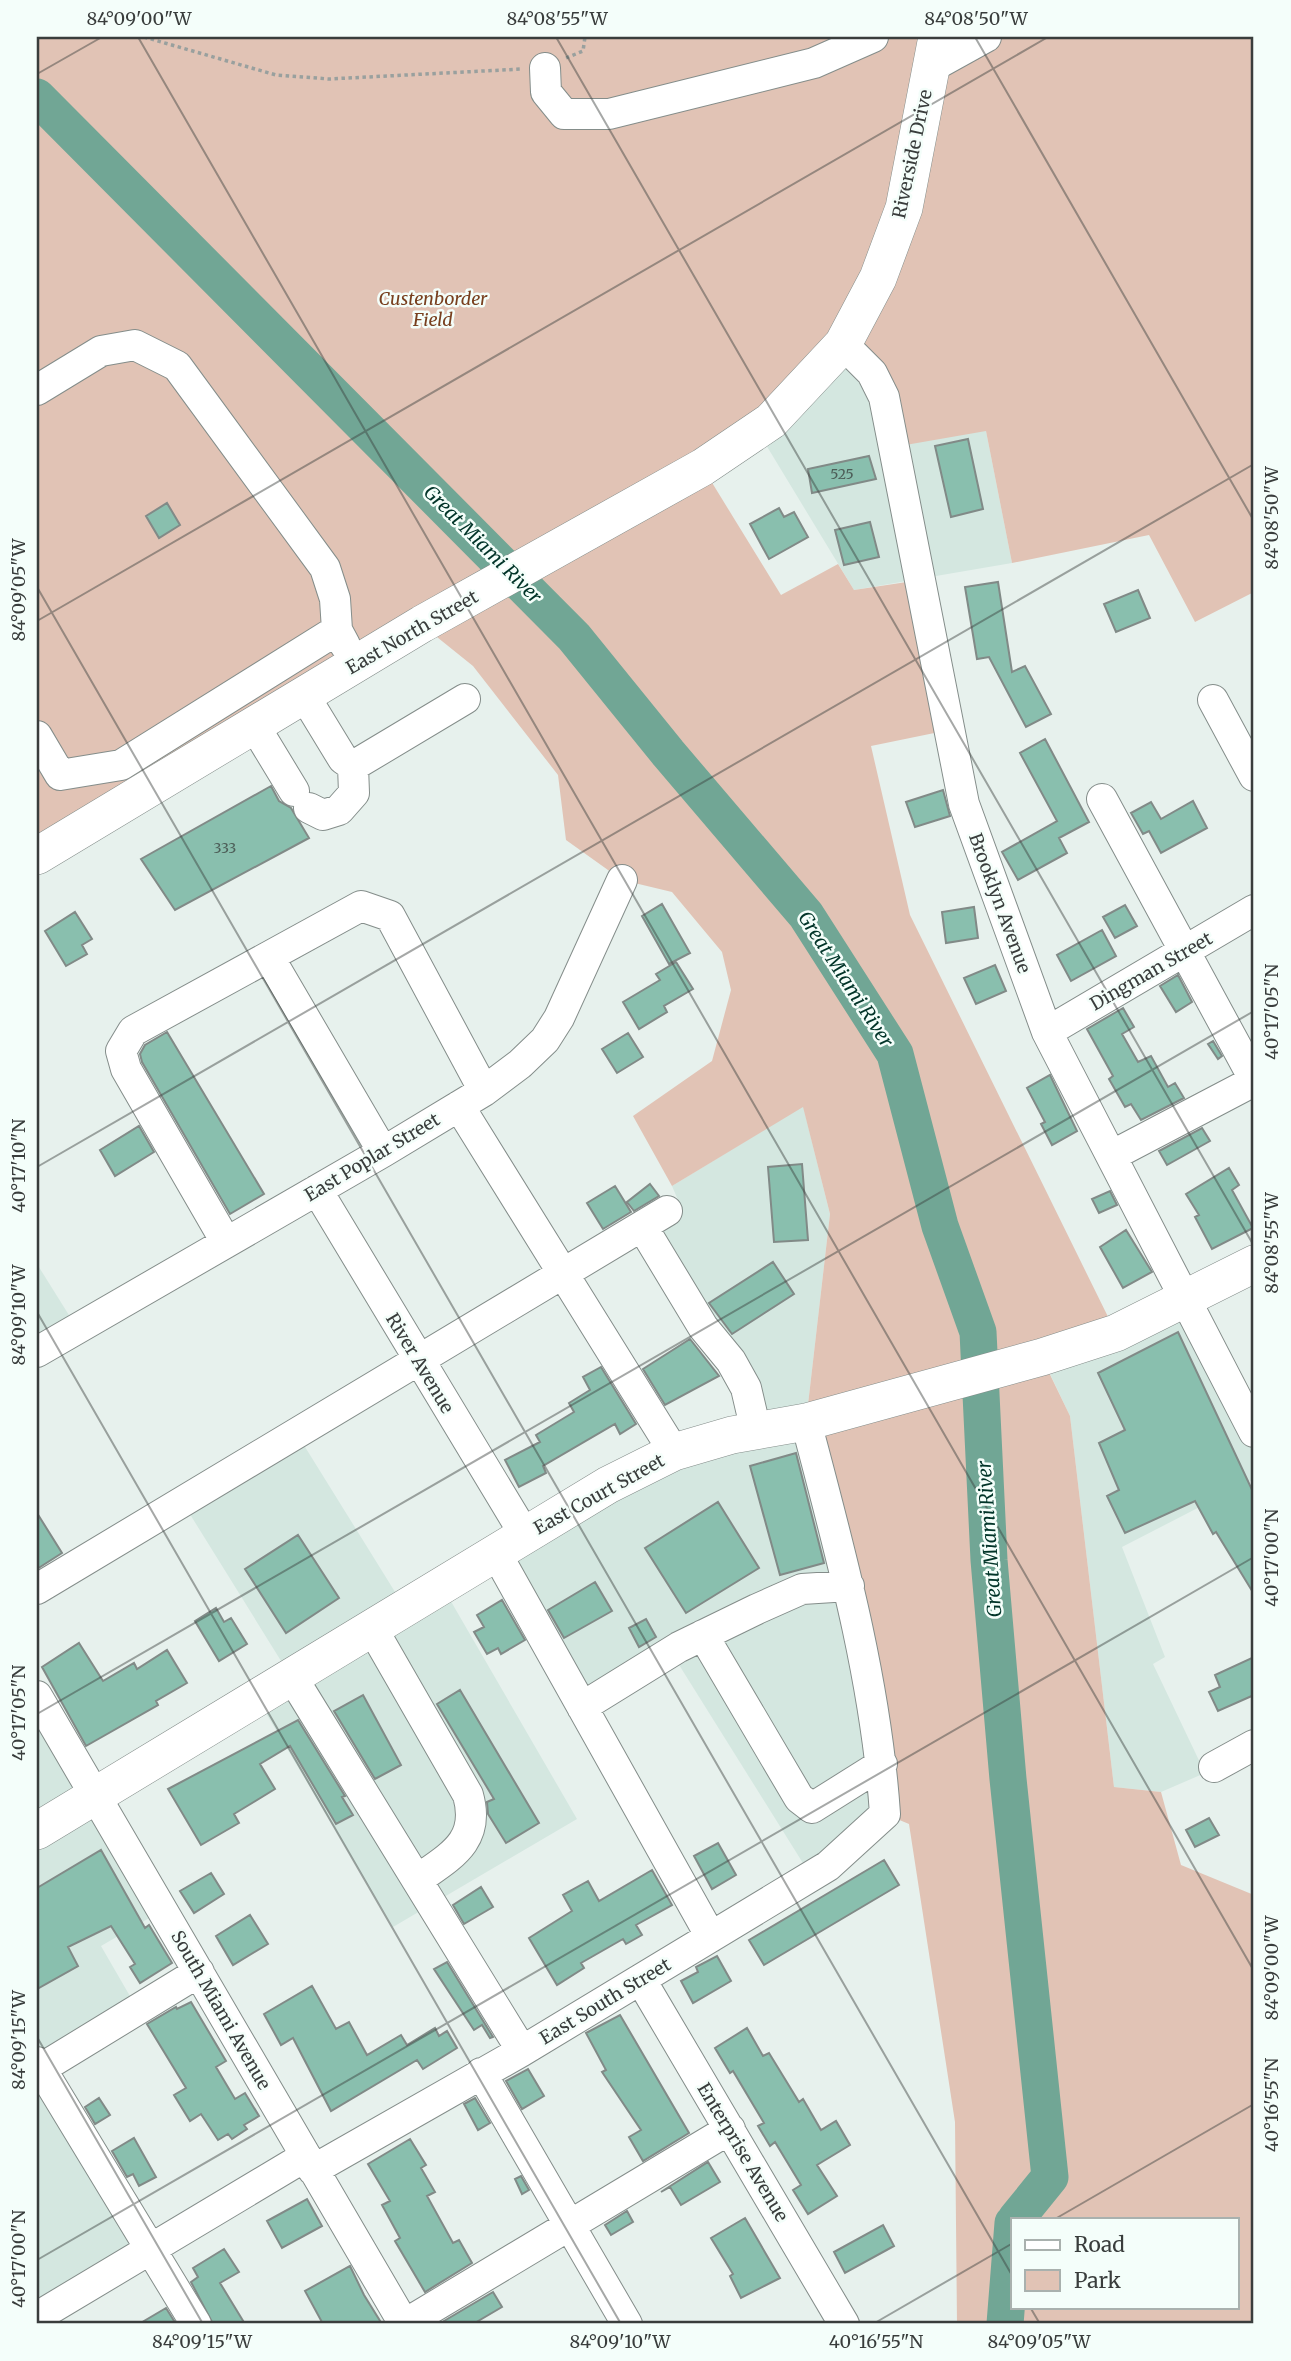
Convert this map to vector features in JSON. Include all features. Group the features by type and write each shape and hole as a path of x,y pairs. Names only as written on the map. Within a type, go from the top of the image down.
{"main road":[{"name":"Riverside Drive","path":"843,344 878,278 904,208 933,52"},
{"name":"East North Street","path":"37,856 422,624 703,467 771,421 843,344"},
{"name":"East Court Street","path":"37,1831 608,1485 674,1452 756,1431 806,1422 1042,1357 1116,1333 1254,1264"}],"street":[{"path":"545,68 547,92 564,114 609,114 814,63 873,37"},
{"path":"933,52 986,37"},
{"name":"Brooklyn Avenue","path":"843,344 872,373 884,397 964,803 1047,1032 1254,1432"},
{"path":"37,390 101,351 135,345 177,366 325,568 335,599 337,630 355,664"},
{"path":"37,736 60,775 121,765 337,630"},
{"path":"304,695 343,759 353,766"},
{"path":"353,766 465,699"},
{"path":"1213,700 1254,776"},
{"path":"254,725 302,800 323,815 339,810 354,793 353,766"},
{"path":"1102,799 1254,1080 1113,1155"},
{"name":"East Poplar Street","path":"37,1352 383,1152 471,1098 520,1064 545,1040 559,1018 622,880"},
{"path":"226,1242 126,1069 121,1051 133,1031 361,906 390,916 471,1098 564,1274 674,1452"},
{"name":"Dingman Street","path":"1047,1032 1254,910"},
{"path":"269,957 383,1152"},
{"name":"River Avenue","path":"317,1190 418,1362 511,1544 582,1707 711,1937"},
{"path":"37,1590 655,1219 703,1327 731,1361 746,1388 756,1431"},
{"path":"703,1635 799,1798 811,1808 882,1764 849,1586 806,1422"},
{"path":"582,1707 703,1635 803,1589 849,1586"},
{"path":"372,1628 468,1795 474,1815 467,1839 417,1881"},
{"path":"292,1677 522,2051"},
{"name":"South Miami Avenue","path":"37,1696 404,2324"},
{"path":"1214,1767 1254,1745"},
{"name":"East South Street","path":"37,2317 151,2249 522,2051 828,1866 885,1814 882,1764"},
{"path":"196,2324 38,2067 199,1972"},
{"name":"Enterprise Avenue","path":"641,1980 844,2324"},
{"path":"481,2074 627,2324"},
{"path":"404,2324 567,2224 730,2129"}],"path":[{"path":"144,37 276,75 316,78 545,68 583,51 585,37"}],"shaded area":[{"path":"843,344 986,431 1012,563 854,590 757,430"},
{"path":"803,1106 830,1214 806,1422 885,1814 811,1876 671,1652 582,1707 496,1553 756,1431 642,1226 678,1200 672,1186"},
{"path":"37,1264 77,1328 37,1352"},
{"path":"1187,1298 1254,1432 1254,1479 1122,1547 1165,1657 1153,1664 1205,1773 1161,1792 1114,1787 1070,1416 1042,1357"},
{"path":"297,1434 405,1608 442,1586 577,1819 393,1927 257,1698 291,1677 183,1503"},
{"path":"37,1696 163,1910 101,1946 138,2010 41,2069 151,2249 37,2317"}],"green space":[{"name":"Custenborder Field","path":"37,37 937,37 930,67 986,37 1254,37 1254,592 1195,622 1149,535 1012,563 986,431 894,447 843,345 703,468 781,595 838,564 854,590 920,580 949,730 871,746 910,915 1116,1333 1042,1358 1070,1416 1114,1787 1161,1792 1181,1865 1254,1895 1254,2324 957,2324 955,2122 909,1824 885,1814 806,1422 830,1214 803,1107 672,1186 633,1116 712,1061 731,990 722,952 672,892 622,880 566,840 558,775 473,666 422,625 37,856"}],"building":[{"path":"968,439 983,509 951,517 935,446"},
{"path":"869,456 876,479 812,493 808,469"},
{"path":"167,503 180,525 159,538 146,516"},
{"path":"779,508 784,517 794,512 808,537 769,559 750,524"},
{"path":"870,522 879,557 844,565 835,530"},
{"path":"998,582 1012,672 1025,666 1051,714 1026,727 989,657 977,659 965,587"},
{"path":"1138,590 1150,618 1116,632 1104,604"},
{"path":"1045,739 1089,822 1059,838 1067,853 1018,880 1002,852 1057,821 1020,753"},
{"path":"271,786 279,801 291,808 309,838 175,910 141,859"},
{"path":"943,790 950,816 915,827 906,802"},
{"path":"1193,801 1207,828 1161,853 1149,831 1143,834 1131,813 1151,802 1161,819"},
{"path":"662,904 690,953 669,964 642,916"},
{"path":"1125,905 1137,926 1115,938 1103,917"},
{"path":"974,907 978,938 946,943 942,912"},
{"path":"75,912 92,939 82,945 87,954 66,966 45,931"},
{"path":"1102,930 1116,956 1071,981 1057,955"},
{"path":"676,962 693,989 664,1006 667,1012 639,1029 623,1002 660,980 656,974"},
{"path":"995,965 1006,991 976,1004 964,978"},
{"path":"1178,975 1192,1002 1176,1012 1160,986"},
{"path":"1123,1008 1134,1027 1122,1034 1138,1062 1151,1056 1168,1087 1175,1083 1184,1098 1141,1120 1131,1104 1125,1107 1109,1079 1113,1076 1087,1029"},
{"path":"167,1032 264,1194 230,1214 142,1062 140,1054 145,1045"},
{"path":"628,1033 643,1057 617,1073 602,1049"},
{"path":"1213,1041 1222,1056 1218,1059 1208,1044"},
{"path":"1050,1075 1077,1131 1052,1145 1041,1124 1045,1122 1027,1088"},
{"path":"139,1126 154,1152 115,1176 100,1150"},
{"path":"1202,1128 1210,1141 1167,1165 1159,1151"},
{"path":"802,1164 808,1240 774,1242 768,1167"},
{"path":"1229,1168 1239,1185 1232,1190 1253,1228 1212,1249 1195,1217 1199,1215 1186,1194"},
{"path":"650,1184 659,1196 634,1211 627,1202"},
{"path":"615,1186 631,1212 603,1229 587,1203"},
{"path":"1110,1191 1117,1205 1099,1213 1092,1199"},
{"path":"1126,1230 1152,1272 1123,1288 1100,1247"},
{"path":"773,1262 794,1294 732,1334 709,1303"},
{"path":"1178,1332 1254,1494 1254,1594 1216,1532 1213,1534 1195,1501 1125,1533 1107,1496 1119,1490 1099,1443 1125,1430 1098,1373"},
{"path":"690,1339 719,1376 665,1405 643,1369"},
{"path":"601,1367 636,1424 620,1434 615,1424 543,1466 546,1473 519,1487 505,1460 540,1442 536,1435 574,1412 569,1403 590,1390 583,1377"},
{"path":"796,1453 824,1563 780,1575 750,1466"},
{"path":"718,1502 759,1568 686,1613 645,1548"},
{"path":"37,1513 62,1553 37,1569"},
{"path":"298,1535 339,1598 286,1633 245,1569"},
{"path":"595,1582 612,1611 564,1638 548,1610"},
{"path":"502,1600 525,1640 501,1654 498,1648 487,1654 474,1632 484,1627 477,1615"},
{"path":"216,1608 224,1622 231,1618 247,1644 219,1661 195,1621"},
{"path":"646,1619 656,1637 639,1647 629,1628"},
{"path":"79,1643 103,1681 134,1663 137,1669 167,1650 187,1683 156,1701 158,1705 86,1746 42,1667"},
{"path":"1254,1657 1254,1695 1218,1711 1209,1692 1220,1687 1215,1675"},
{"path":"460,1690 539,1823 506,1843 488,1814 487,1802 494,1799 437,1704"},
{"path":"363,1695 401,1765 375,1779 334,1711"},
{"path":"298,1720 345,1796 342,1797 353,1815 336,1824 290,1746 260,1764 275,1789 234,1814 239,1823 201,1845 168,1789"},
{"path":"1209,1818 1219,1835 1195,1847 1186,1830"},
{"path":"718,1843 736,1875 712,1889 694,1856"},
{"path":"101,1850 145,1928 149,1925 172,1963 140,1983 130,1967 135,1964 111,1926 68,1947 78,1966 37,1989 37,1888"},
{"path":"884,1860 899,1885 764,1965 749,1940"},
{"path":"652,1870 672,1905 636,1925 642,1935 626,1944 623,1939 581,1963 584,1968 557,1985 529,1938 572,1911 563,1895 588,1881 599,1901"},
{"path":"211,1873 224,1894 194,1913 180,1891"},
{"path":"481,1887 493,1907 464,1924 453,1905"},
{"path":"250,1915 268,1944 233,1965 216,1936"},
{"path":"717,1956 731,1981 693,2003 681,1981 698,1972 696,1967"},
{"path":"447,1962 493,2037 490,2038 482,2025 474,2030 434,1969"},
{"path":"312,1986 336,2029 349,2022 367,2055 401,2035 407,2045 435,2028 439,2036 447,2031 457,2048 423,2069 417,2060 331,2111 293,2038 281,2045 264,2014"},
{"path":"191,2002 226,2061 216,2067 235,2099 245,2093 259,2116 244,2125 247,2129 232,2139 228,2134 218,2140 201,2114 190,2121 174,2095 186,2088 147,2024 176,2007 177,2009"},
{"path":"620,2015 689,2133 643,2161 629,2137 641,2130 602,2072 606,2070 586,2033"},
{"path":"747,2028 763,2056 769,2053 799,2102 803,2099 821,2130 836,2121 850,2145 817,2165 837,2196 808,2214 793,2190 801,2185 775,2142 770,2146 758,2126 764,2123 733,2071 730,2073 715,2048"},
{"path":"528,2069 544,2096 522,2109 506,2081"},
{"path":"99,2098 110,2115 95,2124 85,2107"},
{"path":"475,2098 490,2123 478,2130 464,2104"},
{"path":"134,2138 156,2177 139,2186 133,2174 127,2177 112,2151"},
{"path":"410,2139 426,2165 421,2168 435,2192 427,2196 453,2243 459,2240 472,2263 425,2292 395,2241 400,2238 382,2205 390,2201 368,2164"},
{"path":"708,2162 720,2182 681,2205 670,2187 661,2192"},
{"path":"521,2176 529,2190 522,2194 515,2179"},
{"path":"307,2199 322,2226 282,2248 267,2221"},
{"path":"627,2211 633,2222 611,2235 605,2225"},
{"path":"745,2218 780,2278 741,2298 730,2276 733,2274 711,2238"},
{"path":"883,2225 894,2246 845,2273 834,2252"},
{"path":"224,2249 239,2272 220,2283 245,2324 213,2324 191,2282 198,2277 193,2268"},
{"path":"350,2266 382,2324 323,2324 305,2291"},
{"path":"493,2292 502,2307 473,2324 446,2324 444,2321"},
{"path":"166,2308 176,2324 139,2324"}],"waterway":[{"name":"Great Miami River","path":"37,97 574,637 668,753 806,915 895,1054 940,1226 978,1332 989,1560 1008,1779 1050,2177 1017,2218"},
{"name":"Great Miami River","path":"1005,2324 1011,2248"}]}
